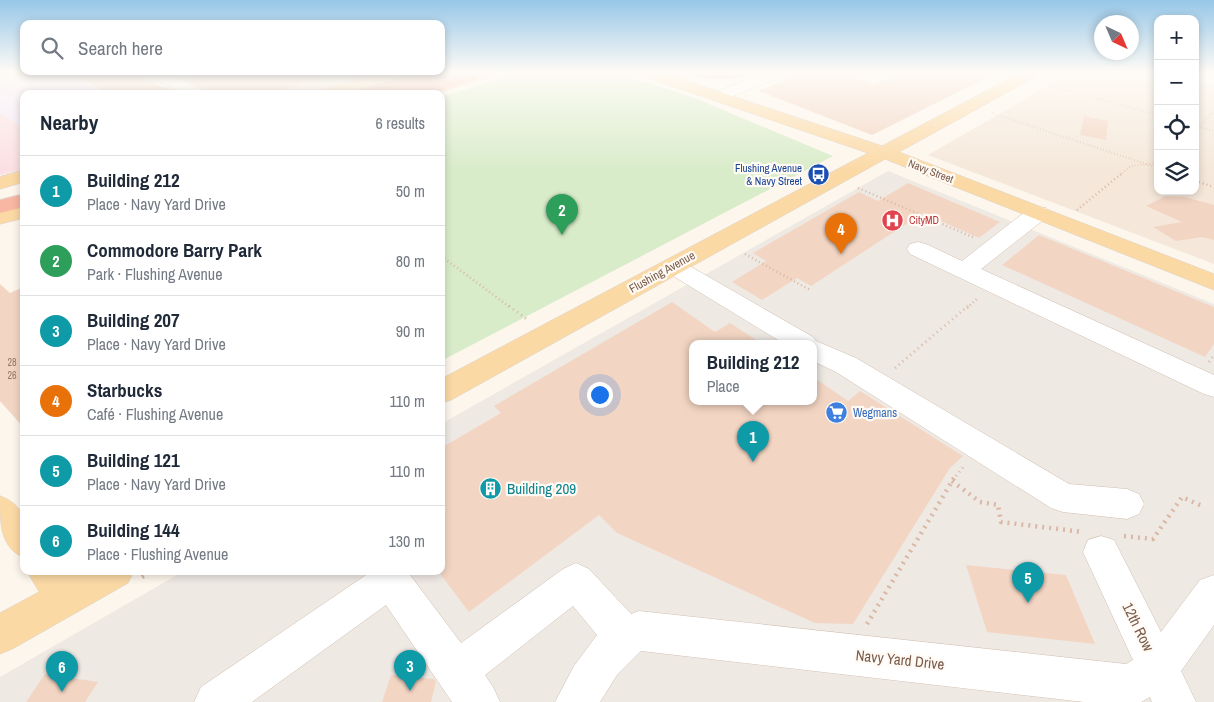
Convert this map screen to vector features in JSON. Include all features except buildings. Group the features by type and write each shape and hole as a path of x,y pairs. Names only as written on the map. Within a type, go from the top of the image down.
{"highway":[{"path":"0,194 20,188"},
{"path":"0,207 20,201"}],"main road":[{"name":"Navy Street","path":"745,105 883,152 1214,282"},
{"name":"Flushing Avenue","path":"445,390 970,106"},
{"path":"0,182 20,177"},
{"path":"0,218 20,212"},
{"path":"0,511 20,537"},
{"path":"0,634 56,585 98,575"}],"street":[{"path":"965,270 1038,213"},
{"path":"918,249 1214,387"},
{"path":"674,266 798,340"},
{"path":"817,352 846,365 1063,498 1127,504"},
{"name":"12th Row","path":"1101,552 1166,686"},
{"path":"216,702 391,580 467,687 576,581 626,638"},
{"name":"Navy Yard Drive","path":"577,702 602,661 626,638 638,631 1129,686 1166,686 1214,593"}],"path":[{"path":"1125,105 1154,114"},
{"path":"970,106 1154,167"},
{"path":"1199,124 1214,112"},
{"path":"1199,127 1214,131"},
{"path":"1073,214 1131,166 1154,164"},
{"path":"1199,181 1214,187"},
{"path":"858,188 981,241"},
{"path":"745,254 810,290"},
{"path":"445,259 528,320"},
{"path":"877,384 995,284"},
{"path":"863,630 952,481 970,460"}],"shaded area":[{"path":"0,105 20,105 20,126 0,113"},
{"path":"1015,105 1154,105 1154,195 1199,195 1199,105 1214,105 1214,264 928,155"},
{"path":"0,113 20,126 20,170 0,175"},
{"path":"888,171 1214,304 1214,702 0,702 0,677 177,575 445,575 445,422"}],"green space":[{"path":"445,105 711,105 833,156 445,359"}],"place":[{"name":"Flushing Avenue & Navy Street","path":"818,174"},
{"name":"CityMD","path":"893,220"},
{"name":"Commodore Barry Park","path":"562,235"},
{"name":"Starbucks","path":"841,254"},
{"name":"Wegmans","path":"837,413"},
{"name":"Building 212","path":"753,462"},
{"name":"Building 209","path":"491,489"},
{"name":"Building 121","path":"1028,603"},
{"name":"Building 207","path":"410,691"},
{"name":"Building 144","path":"62,692"}]}
